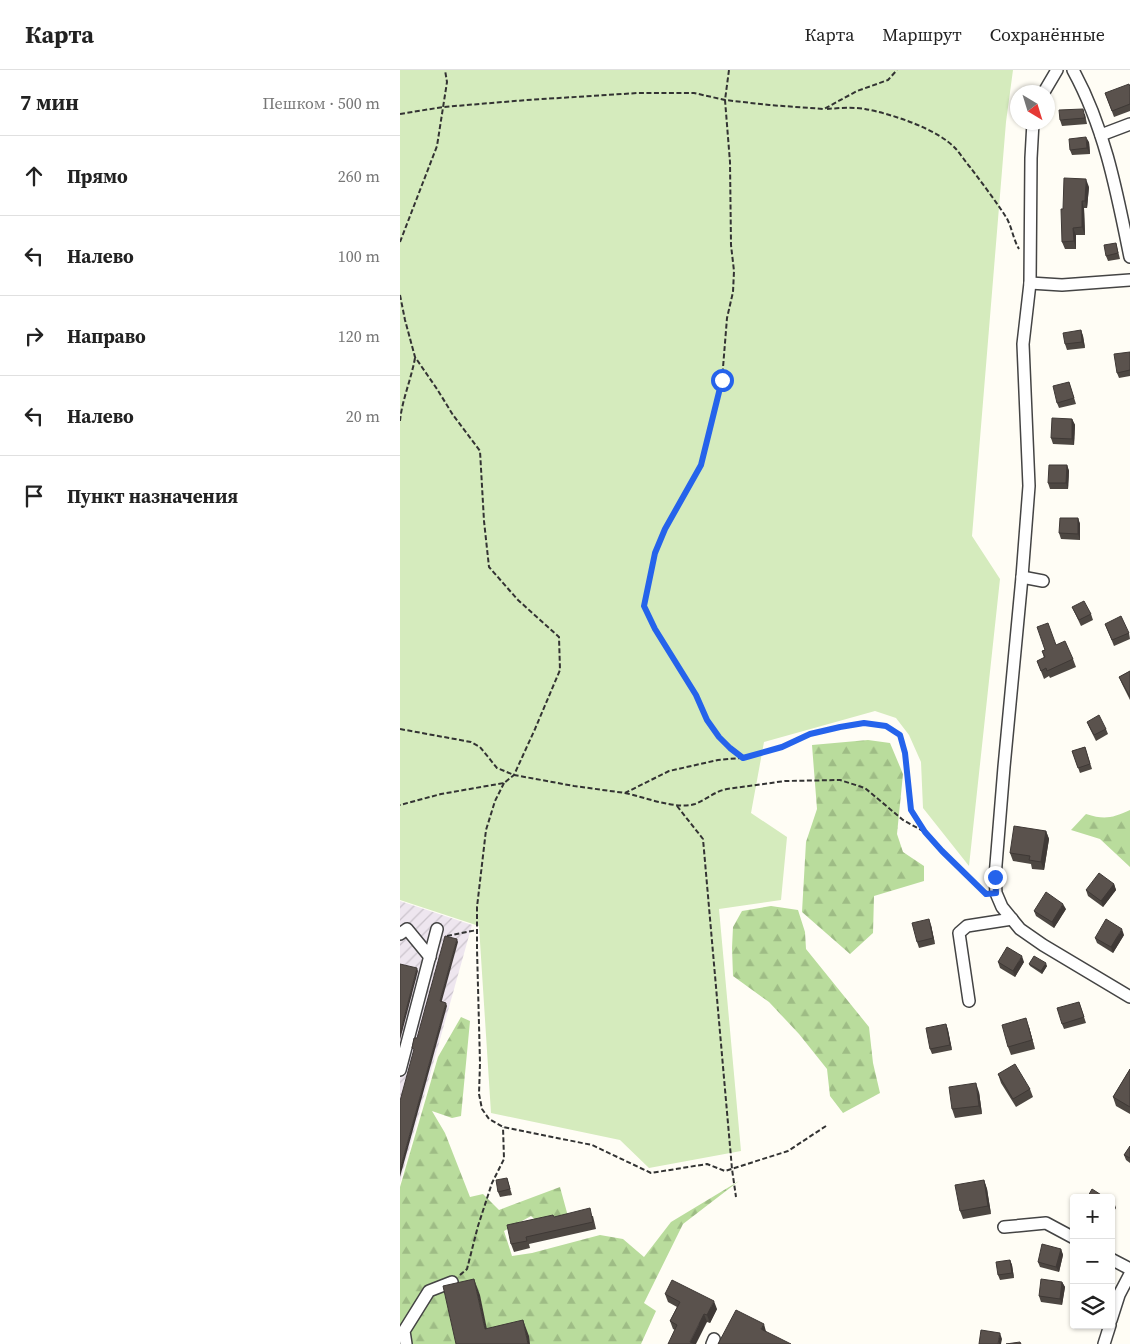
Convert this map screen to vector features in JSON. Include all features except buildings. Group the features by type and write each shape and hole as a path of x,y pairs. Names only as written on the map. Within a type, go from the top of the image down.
{"street":[{"path":"1048,85 1057,70"},
{"path":"1073,70 1091,106 1101,134 1121,212 1130,257"},
{"path":"1101,134 1130,124"},
{"path":"1033,130 1030,283 1023,344 1029,486 995,877 996,893 1002,907 1020,929 1043,945 1130,997"},
{"path":"1030,283 1062,285 1130,280"},
{"path":"1022,577 1043,581"},
{"path":"969,1001 959,933 967,926 1012,919"},
{"path":"400,934 407,929 430,957"},
{"path":"400,1070 436,934"},
{"path":"1004,1227 1046,1223 1070,1236"},
{"path":"1115,1261 1130,1269"},
{"path":"1115,1308 1130,1274"},
{"path":"406,1344 404,1331 429,1291 452,1282"},
{"path":"1104,1344 1109,1329"}],"path":[{"path":"400,242 437,146 446,82 445,70"},
{"path":"729,70 725,100 730,162 734,271 733,292 727,318 722,380 701,465 665,529 655,553 644,606 655,629 696,695 707,720 725,743 743,758"},
{"path":"824,109 857,91 888,80 897,70"},
{"path":"400,114 443,107 528,100 694,93 725,100 769,105 824,109 864,108 906,120 925,128 955,148 1007,219 1015,241 1030,266"},
{"path":"400,296 404,320 415,357 480,451 484,521 490,567 518,600 559,637 560,670 536,729 514,775 504,783 495,801 486,830 477,907 479,1094 482,1109 488,1119 503,1127 592,1146 651,1173 707,1164 725,1171 788,1151 826,1126"},
{"path":"400,421 401,408 412,375 415,357"},
{"path":"625,793 669,771 718,760 743,758 782,747 810,734 864,723 886,726 900,735 905,753 911,810 925,832 986,894 996,893"},
{"path":"400,729 471,742 480,747 497,768 514,775 625,793 677,806 694,804 720,790 785,781 840,780 865,788 903,820 925,832"},
{"path":"400,805 441,794 504,783"},
{"path":"677,806 703,839 736,1197"},
{"path":"436,934 477,930"},
{"path":"452,1282 467,1269 492,1183 504,1159 503,1127"}],"shaded area":[{"path":"400,901 472,925 400,1182"}],"green space":[{"path":"400,70 1013,70 1006,122 972,536 1000,579 969,866 923,808 921,762 909,735 896,718 875,711 764,742 751,813 787,837 781,900 719,909 741,1151 649,1168 620,1140 491,1113 479,926 400,900"},
{"path":"868,740 890,743 903,774 897,834 903,852 924,866 924,881 874,896 873,933 850,954 802,912 806,842 817,809 812,745"},
{"path":"1130,810 1130,867 1100,839 1071,830 1086,814 1108,817"},
{"path":"771,906 798,910 805,932 806,949 869,1027 873,1063 880,1093 843,1113 830,1096 827,1069 799,1034 769,1002 733,976 733,927 742,911"},
{"path":"461,1017 470,1021 461,1116 452,1118 432,1111 445,1133 470,1197 483,1194 499,1210 560,1187 569,1220 542,1226 531,1216 504,1231 512,1256 532,1253 600,1235 623,1239 644,1257 671,1222 739,1181 683,1224 644,1303 656,1311 641,1344 400,1344 400,1187 438,1057"}],"route":[{"path":"722,380 701,465 665,529 655,553 644,606 655,629 696,695 707,720 719,737 743,758 782,747 810,734 864,723 886,726 900,735 905,753 911,810 925,832 986,894 996,893 995,877"}]}
